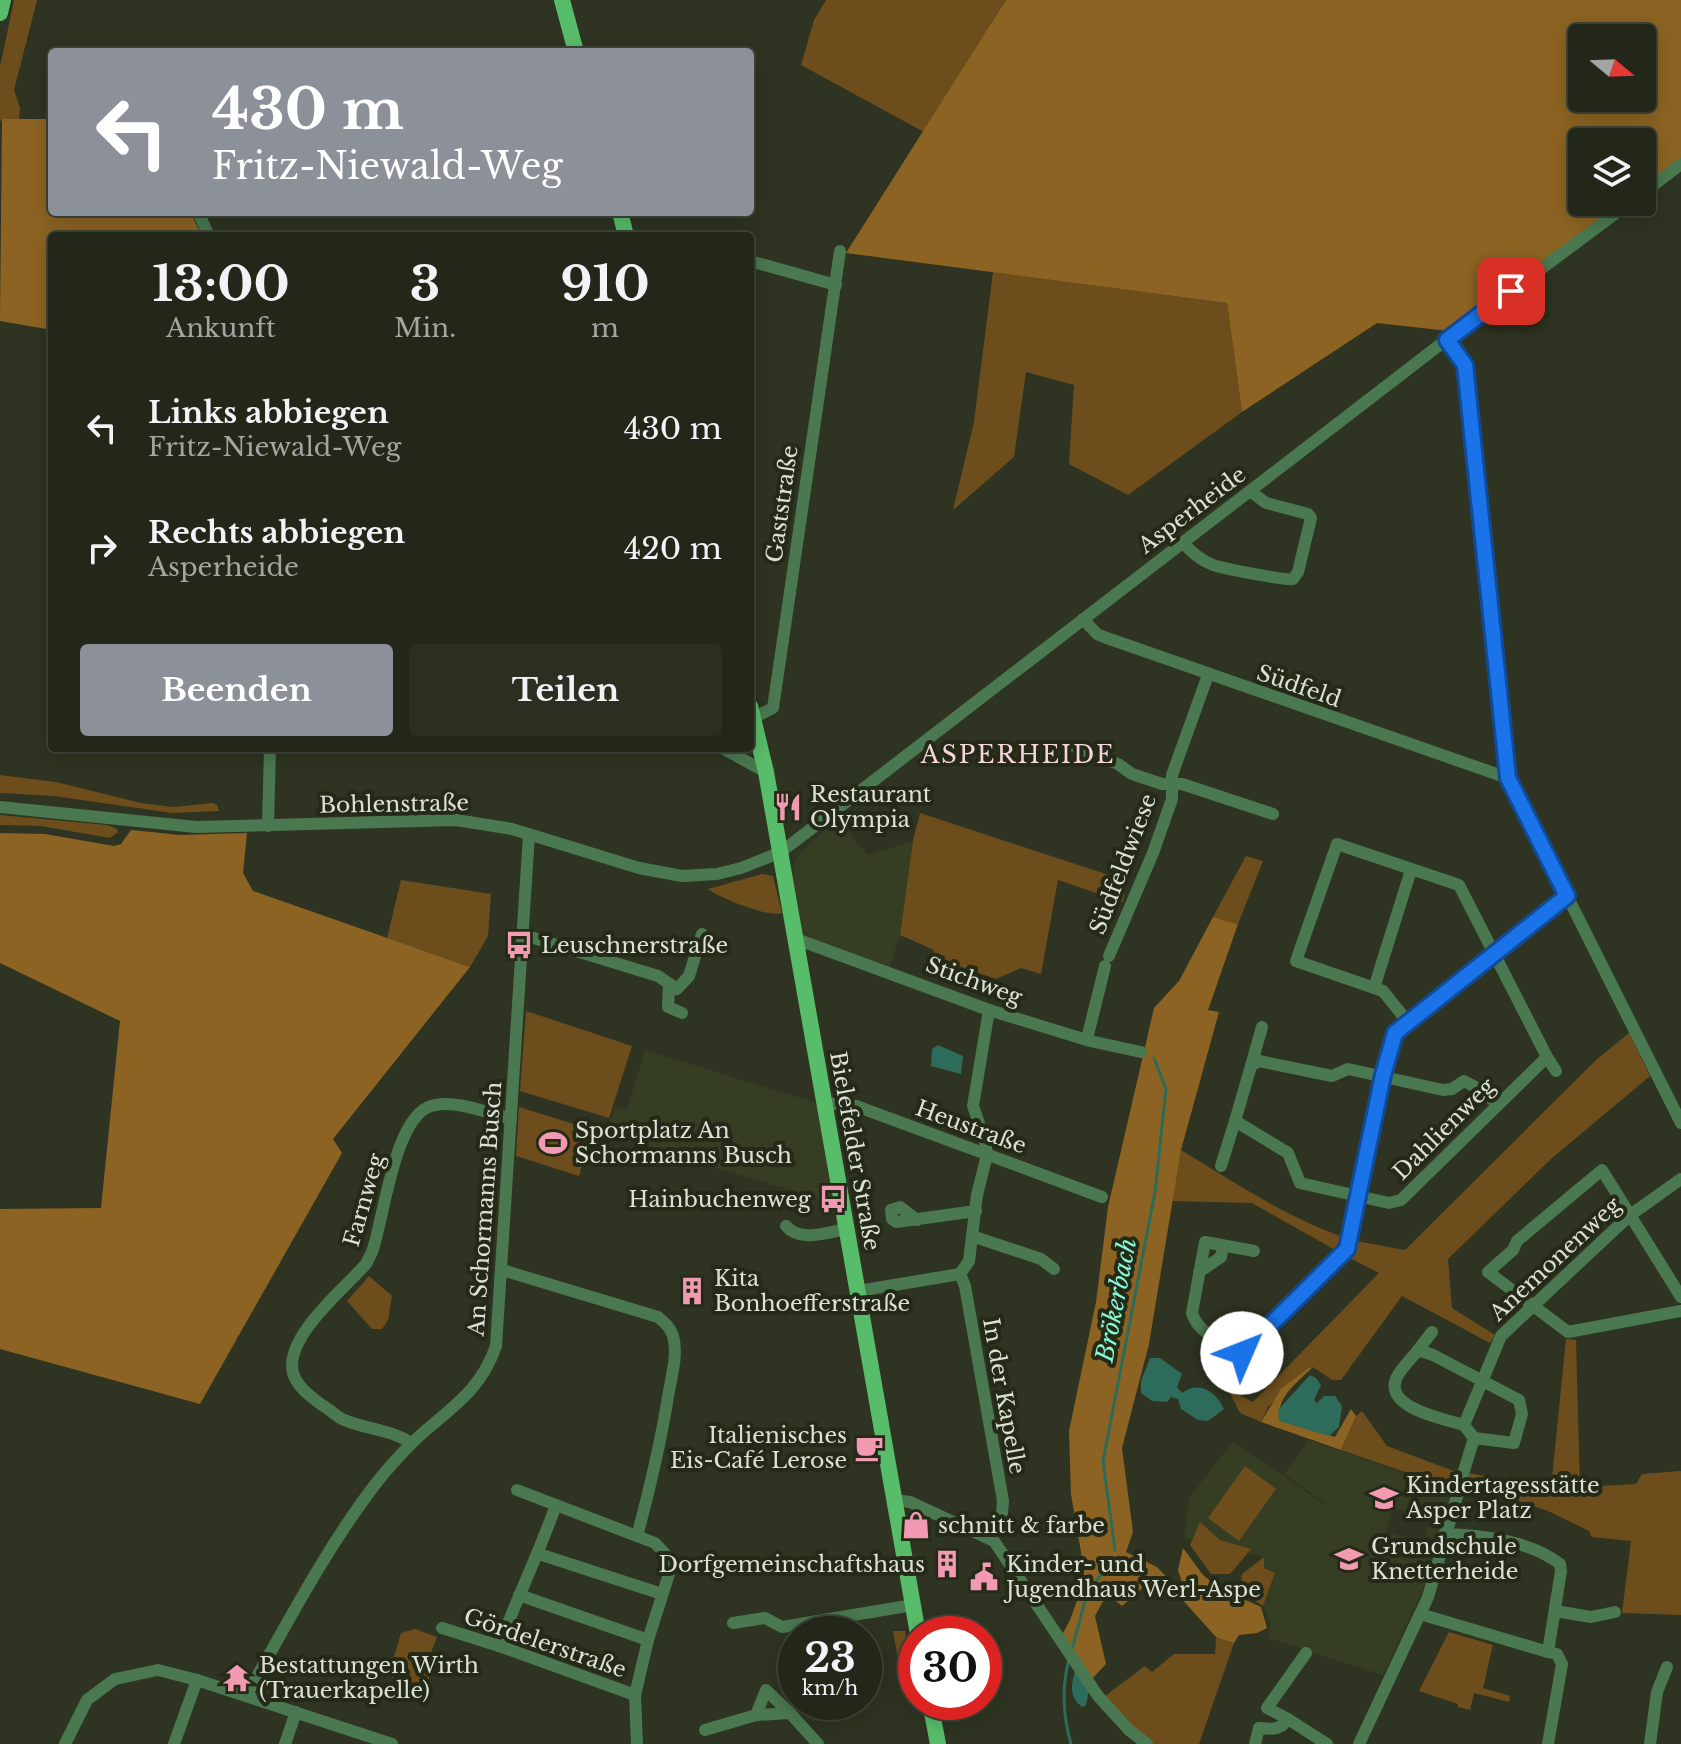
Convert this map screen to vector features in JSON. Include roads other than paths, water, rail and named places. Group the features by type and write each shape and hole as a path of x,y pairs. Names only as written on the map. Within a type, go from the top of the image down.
{"main road":[{"path":"0,13 3,0"},
{"path":"562,0 575,48"},
{"name":"Bielefelder Straße","path":"754,721 766,772 915,1616"},
{"path":"933,1720 938,1744"}],"street":[{"path":"1656,183 1681,164"},
{"name":"Asperheide","path":"779,853 1612,216"},
{"name":"Gaststraße","path":"754,712 773,708 840,251"},
{"path":"754,262 836,285"},
{"path":"1447,340 1465,365 1508,778 1681,1123"},
{"path":"1183,543 1196,556 1214,566 1281,580 1293,579 1298,572 1311,518 1308,514 1266,503 1250,491"},
{"name":"Südfeld","path":"1083,619 1104,637 1508,778"},
{"name":"Südfeldwiese","path":"1087,1039 1107,961 1153,853 1172,799 1172,775 1208,675"},
{"path":"1073,746 1118,764 1132,774 1171,786"},
{"path":"268,821 270,752"},
{"path":"729,752 766,772"},
{"name":"Südfeldwiese","path":"1171,786 1182,784 1273,814"},
{"name":"Bohlenstraße","path":"0,807 170,826 268,821 456,820 529,834 639,868 682,876 717,874 779,853"},
{"name":"An Schormanns Busch","path":"246,1696 343,1532 377,1483 412,1443 462,1400 484,1374 496,1346 529,834"},
{"path":"1324,837 1459,885 1556,1071"},
{"path":"1291,975 1337,844"},
{"path":"1374,988 1411,870"},
{"path":"1254,1251 1205,1242 1192,1313 1202,1330 1242,1353 1347,1249 1383,1075 1395,1033 1567,896"},
{"path":"682,1013 668,1007 673,987 689,976 702,934"},
{"path":"524,935 658,976 673,987"},
{"name":"Stichweg","path":"796,939 989,1010 1141,1052"},
{"path":"1296,961 1383,991 1407,1021"},
{"path":"858,1291 960,1274 969,1261 977,1195 987,1155 973,1106 989,1010"},
{"path":"1221,1166 1262,1027"},
{"name":"Dahlienweg","path":"1235,1121 1288,1153 1300,1183 1389,1203 1401,1200 1547,1057"},
{"path":"1251,1066 1259,1061 1332,1076 1348,1069 1443,1090 1452,1089 1464,1081 1470,1082 1497,1104"},
{"name":"Heustraße","path":"825,1103 856,1106 1102,1197"},
{"name":"Farnweg","path":"412,1443 394,1432 342,1419 312,1398 299,1385 293,1372 294,1358 302,1334 366,1264 372,1252 393,1162 403,1138 420,1112 430,1106 454,1105 511,1119"},
{"path":"1681,1297 1602,1170 1517,1241 1513,1250 1488,1272 1568,1332 1681,1311"},
{"name":"Anemonenweg","path":"1464,1425 1501,1336 1629,1216 1681,1179"},
{"path":"917,1220 976,1211"},
{"path":"786,1226 792,1233 802,1236 847,1229"},
{"path":"972,1236 1041,1259 1054,1269"},
{"path":"1199,1272 1221,1257 1223,1246"},
{"path":"502,1270 658,1317 668,1325 674,1338 672,1375 658,1459 637,1536"},
{"name":"In der Kapelle","path":"960,1274 965,1286 1003,1501 1001,1525"},
{"path":"1418,1350 1519,1400 1522,1414 1514,1443 1474,1438 1464,1425 1421,1411 1398,1397 1394,1386 1397,1376 1432,1332"},
{"path":"1359,1744 1420,1614 1474,1438"},
{"path":"517,1490 655,1543 668,1557 669,1574 635,1695 637,1744"},
{"path":"894,1500 910,1502 994,1541 1098,1696 1129,1730 1147,1744"},
{"path":"499,1646 539,1554 556,1505"},
{"path":"1444,1534 1493,1538 1534,1551 1560,1564 1548,1652"},
{"path":"539,1554 662,1594"},
{"path":"519,1595 648,1640"},
{"path":"733,1623 765,1618 782,1627 913,1605"},
{"path":"1555,1611 1591,1617 1615,1612"},
{"path":"1420,1614 1557,1654 1562,1664 1548,1744"},
{"name":"Gördelerstraße","path":"442,1628 635,1695"},
{"path":"1255,1744 1267,1708 1306,1653"},
{"path":"1650,1744 1657,1692 1667,1667"},
{"path":"65,1744 87,1700 115,1679 158,1670 296,1712 377,1742 392,1744"},
{"path":"174,1744 197,1680"},
{"path":"756,1715 766,1690 778,1702"},
{"path":"1267,1708 1327,1744"},
{"path":"285,1744 296,1712"},
{"path":"705,1730 756,1715 778,1714"},
{"path":"1259,1728 1277,1729 1288,1719"},
{"path":"796,1720 818,1744"}],"water":[{"path":"938,1045 963,1056 961,1074 931,1066 932,1049"},
{"path":"1150,1358 1160,1358 1182,1374 1177,1387 1182,1393 1195,1388 1207,1390 1224,1409 1208,1421 1198,1420 1181,1409 1178,1399 1171,1397 1167,1402 1152,1401 1141,1393 1141,1381"},
{"path":"1310,1375 1321,1385 1314,1400 1317,1403 1324,1396 1335,1396 1342,1406 1339,1427 1329,1436 1279,1421 1278,1410"},
{"path":"1075,1671 1089,1691 1086,1705 1082,1707 1072,1690"}],"waterway":[{"name":"Brökerbach","path":"1115,1550 1103,1461 1155,1192 1166,1089 1154,1058"},
{"name":"Brökerbach","path":"1072,1649 1087,1594 1105,1569"},
{"name":"Brökerbach","path":"1069,1660 1064,1702 1071,1744"}],"place":[{"name":"Restaurant Olympia","path":"788,807"},
{"name":"Leuschnerstraße","path":"519,945"},
{"name":"Sportplatz An Schormanns Busch","path":"553,1143"},
{"name":"Hainbuchenweg","path":"833,1199"},
{"name":"Kita Bonhoefferstraße","path":"692,1291"},
{"name":"Italienisches Eis-Café Lerose","path":"869,1448"},
{"name":"Kindertagesstätte Asper Platz","path":"1384,1498"},
{"name":"schnitt & farbe","path":"916,1525"},
{"name":"Grundschule Knetterheide","path":"1349,1559"},
{"name":"Dorfgemeinschaftshaus","path":"947,1564"},
{"name":"Kinder- und Jugendhaus Werl-Aspe","path":"984,1577"},
{"name":"Bestattungen Wirth (Trauerkapelle)","path":"237,1678"}],"district":[{"name":"ASPERHEIDE","path":"1018,754"}]}
